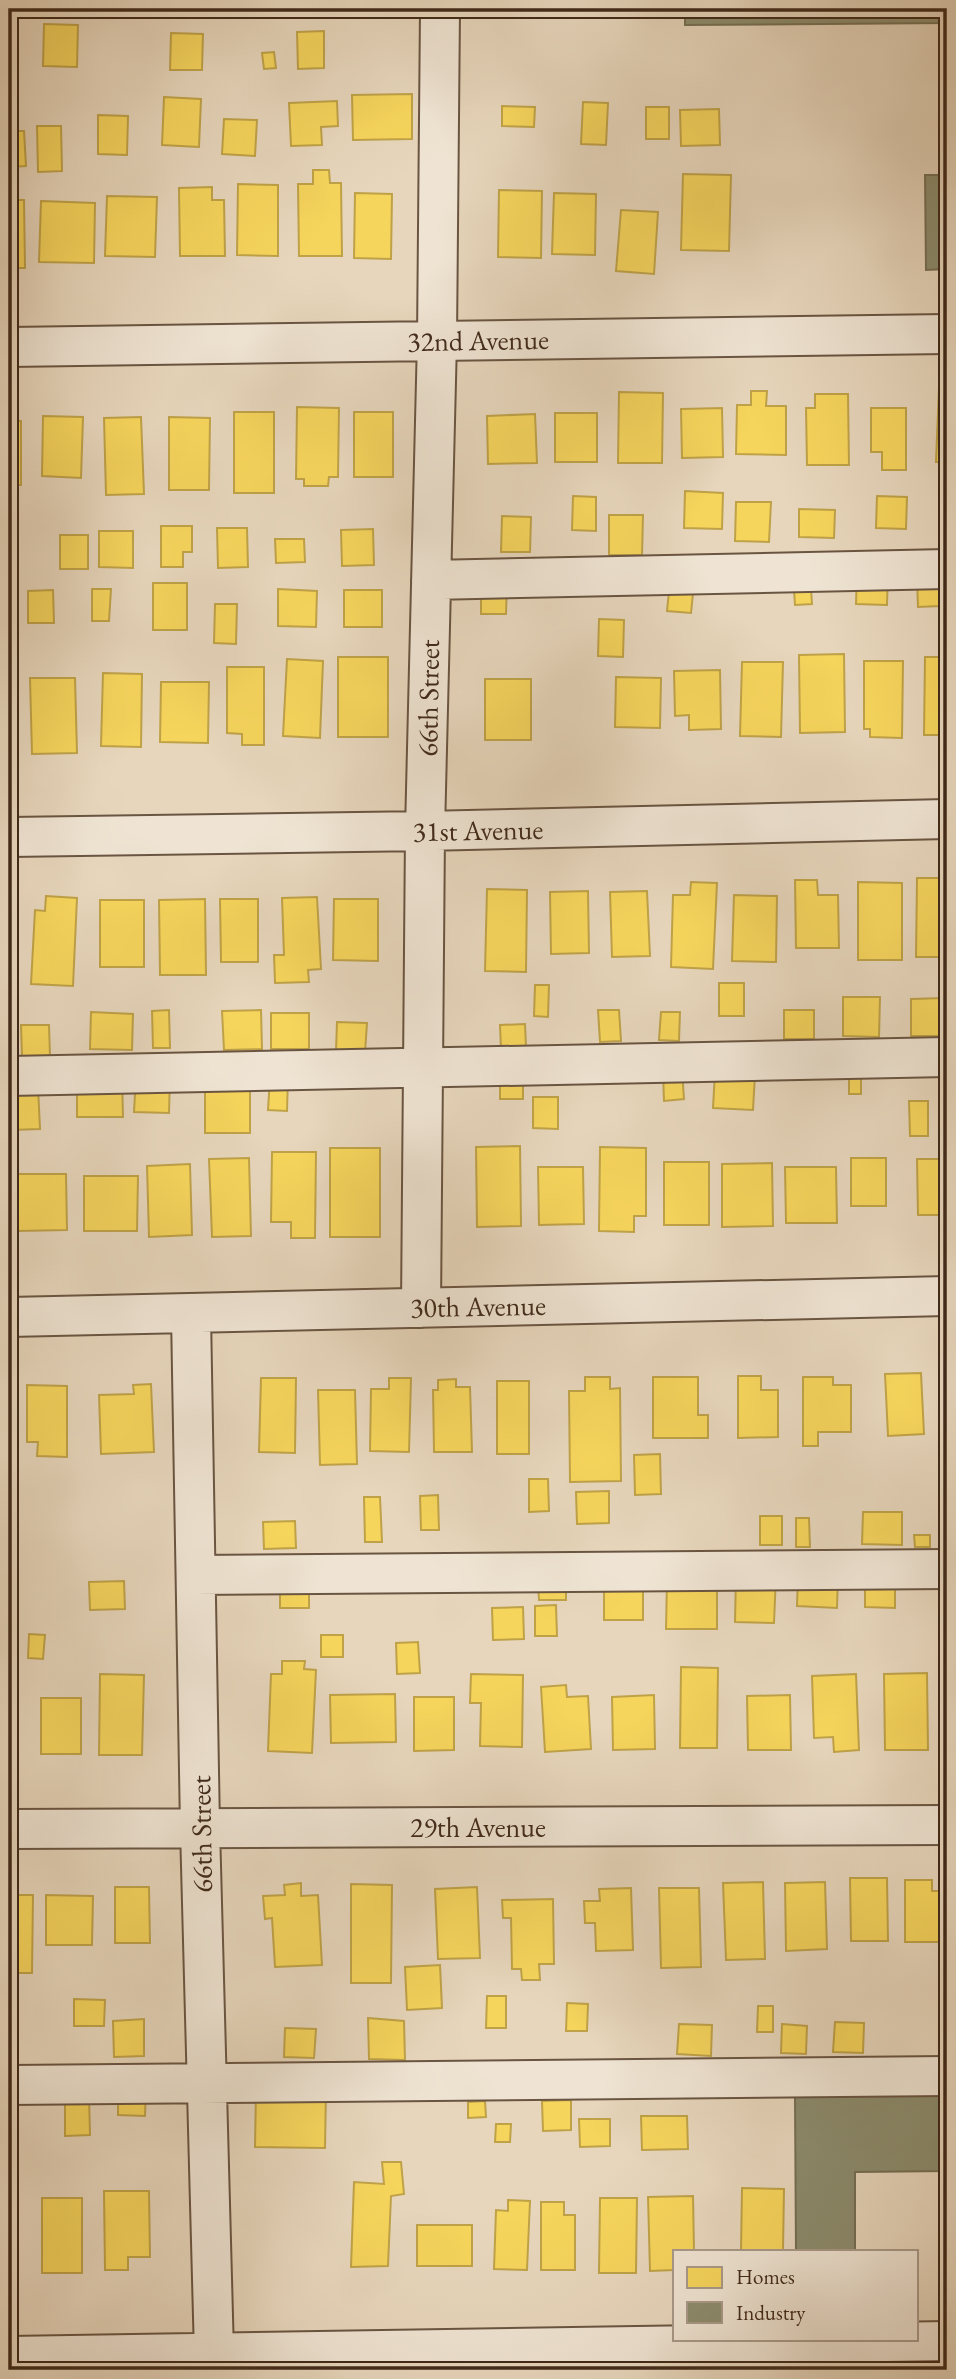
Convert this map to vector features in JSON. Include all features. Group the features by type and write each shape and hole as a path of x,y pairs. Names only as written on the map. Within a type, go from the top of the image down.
{"street":[{"name":"66th Street","path":"421,1308 425,831 437,340 440,9"},
{"name":"32nd Avenue","path":"9,347 947,334"},
{"path":"431,580 947,569"},
{"name":"31st Avenue","path":"9,837 947,819"},
{"path":"9,1076 947,1057"},
{"name":"30th Avenue","path":"9,1317 947,1296"},
{"name":"66th Street","path":"191,1314 200,1828 214,2354"},
{"path":"196,1575 947,1569"},
{"name":"29th Avenue","path":"9,1829 947,1825"},
{"path":"9,2085 947,2076"},
{"path":"9,2356 214,2354 752,2357 947,2341"}],"building: Homes":[{"path":"44,24 78,25 77,67 43,66"},
{"path":"324,31 324,68 298,69 297,32"},
{"path":"171,33 203,34 202,70 170,70"},
{"path":"274,52 276,68 264,69 262,53"},
{"path":"412,94 412,139 353,140 352,95"},
{"path":"164,97 201,99 199,147 162,145"},
{"path":"337,101 338,126 321,127 322,145 291,146 289,103"},
{"path":"583,102 608,103 606,145 581,144"},
{"path":"502,106 535,107 534,127 502,126"},
{"path":"646,107 669,107 669,139 646,139"},
{"path":"719,109 720,145 681,146 680,110"},
{"path":"98,115 128,116 127,155 98,154"},
{"path":"224,119 257,120 255,156 222,154"},
{"path":"37,126 61,126 62,171 38,172"},
{"path":"9,131 24,131 26,166 9,167"},
{"path":"313,170 329,170 330,183 341,183 342,256 299,256 298,184 313,184"},
{"path":"683,174 731,175 729,251 681,250"},
{"path":"238,184 278,185 278,256 237,255"},
{"path":"212,187 212,200 224,200 225,256 180,256 179,188"},
{"path":"499,190 542,191 541,258 498,257"},
{"path":"355,193 392,194 391,259 354,258"},
{"path":"554,193 596,194 595,255 552,254"},
{"path":"107,196 157,197 155,257 105,256"},
{"path":"9,200 24,200 25,268 9,268"},
{"path":"41,201 95,203 94,263 39,262"},
{"path":"621,210 658,212 654,274 616,271"},
{"path":"939,388 947,388 947,462 936,462"},
{"path":"751,391 767,391 766,406 786,406 786,455 736,454 737,405 751,405"},
{"path":"619,392 663,393 662,463 618,463"},
{"path":"815,394 848,394 849,465 807,465 806,408 815,408"},
{"path":"297,407 339,408 338,477 329,477 328,486 304,486 304,479 296,479"},
{"path":"722,408 723,457 682,458 681,409"},
{"path":"871,408 906,408 906,470 882,470 882,452 871,452"},
{"path":"234,412 274,412 274,493 234,493"},
{"path":"354,412 393,412 393,477 354,477"},
{"path":"555,413 597,413 597,462 555,462"},
{"path":"535,414 537,463 488,464 487,416"},
{"path":"43,416 83,417 81,478 42,476"},
{"path":"141,417 144,494 106,495 104,418"},
{"path":"169,417 210,418 209,490 169,490"},
{"path":"9,421 21,421 21,485 9,485"},
{"path":"685,491 723,493 722,529 684,528"},
{"path":"573,496 596,497 596,531 572,530"},
{"path":"877,496 907,497 906,529 876,528"},
{"path":"736,502 771,502 769,542 735,541"},
{"path":"799,509 835,510 834,538 799,537"},
{"path":"609,515 643,515 642,555 609,555"},
{"path":"502,516 531,517 530,552 501,552"},
{"path":"161,526 192,526 192,552 183,552 183,567 161,567"},
{"path":"217,528 247,528 248,567 218,568"},
{"path":"373,529 374,565 342,566 341,530"},
{"path":"99,531 133,531 133,568 99,567"},
{"path":"60,535 88,535 88,569 60,569"},
{"path":"275,539 304,539 305,562 276,563"},
{"path":"857,573 888,574 887,605 856,604"},
{"path":"810,574 812,604 795,605 793,576"},
{"path":"939,577 940,606 918,607 917,578"},
{"path":"481,581 507,582 506,614 481,614"},
{"path":"670,581 694,583 691,613 667,611"},
{"path":"153,583 187,583 187,630 153,630"},
{"path":"92,589 111,589 109,621 92,621"},
{"path":"278,589 317,591 316,627 278,626"},
{"path":"53,590 54,623 28,623 28,591"},
{"path":"344,590 382,590 382,627 344,627"},
{"path":"215,604 237,604 236,644 214,643"},
{"path":"599,619 624,620 623,657 598,656"},
{"path":"844,654 845,732 800,733 799,655"},
{"path":"338,657 388,657 388,737 338,737"},
{"path":"925,657 947,657 947,735 924,735"},
{"path":"287,659 323,661 320,738 283,736"},
{"path":"864,661 903,661 902,738 870,737 870,729 864,729"},
{"path":"742,662 783,662 781,737 740,736"},
{"path":"227,667 264,667 264,745 242,745 242,734 227,733"},
{"path":"720,670 721,729 689,730 689,715 675,716 674,671"},
{"path":"103,673 142,674 141,747 101,746"},
{"path":"616,677 661,678 660,728 615,727"},
{"path":"30,678 75,678 77,753 32,754"},
{"path":"485,679 531,679 531,740 485,740"},
{"path":"161,682 209,682 208,743 160,742"},
{"path":"917,878 947,878 947,957 916,957"},
{"path":"795,880 817,880 818,895 838,895 839,948 796,948"},
{"path":"691,882 717,883 713,969 671,967 673,895 690,895"},
{"path":"858,882 902,883 902,960 858,960"},
{"path":"487,889 527,890 526,972 485,971"},
{"path":"588,891 589,953 551,954 550,892"},
{"path":"647,891 650,956 612,957 610,892"},
{"path":"734,895 777,896 776,962 732,961"},
{"path":"46,896 77,898 73,986 31,984 35,910 45,911"},
{"path":"317,897 321,969 308,970 309,982 275,983 274,955 284,955 282,898"},
{"path":"205,899 206,975 160,975 159,900"},
{"path":"220,899 258,899 258,962 221,962"},
{"path":"334,899 378,899 378,961 333,960"},
{"path":"100,900 144,900 144,967 100,967"},
{"path":"9,902 14,902 13,970 9,970"},
{"path":"719,983 744,983 744,1016 719,1016"},
{"path":"535,985 549,985 548,1017 534,1016"},
{"path":"843,997 880,997 879,1037 843,1036"},
{"path":"945,998 946,1036 911,1036 911,999"},
{"path":"169,1010 170,1048 153,1048 152,1011"},
{"path":"261,1010 262,1049 224,1050 222,1011"},
{"path":"598,1010 619,1010 621,1041 600,1042"},
{"path":"784,1010 814,1010 814,1039 784,1039"},
{"path":"91,1012 133,1014 132,1050 90,1049"},
{"path":"661,1012 680,1012 679,1041 659,1040"},
{"path":"271,1013 309,1013 309,1049 271,1049"},
{"path":"337,1022 367,1023 365,1053 336,1051"},
{"path":"525,1024 526,1047 501,1049 500,1025"},
{"path":"21,1025 49,1025 50,1056 22,1057"},
{"path":"500,1067 523,1067 523,1099 500,1099"},
{"path":"682,1070 684,1099 664,1101 663,1072"},
{"path":"715,1072 755,1074 753,1110 713,1108"},
{"path":"136,1075 170,1077 169,1113 134,1112"},
{"path":"122,1077 123,1117 77,1117 77,1078"},
{"path":"270,1077 288,1078 287,1111 268,1110"},
{"path":"849,1077 861,1077 861,1094 849,1094"},
{"path":"38,1087 40,1129 11,1130 9,1088"},
{"path":"205,1090 250,1090 250,1133 205,1133"},
{"path":"533,1097 558,1097 558,1129 533,1128"},
{"path":"909,1101 928,1101 928,1136 910,1136"},
{"path":"520,1146 521,1226 477,1227 476,1147"},
{"path":"600,1147 646,1148 646,1216 634,1216 634,1232 599,1231"},
{"path":"330,1148 380,1148 380,1237 330,1237"},
{"path":"272,1152 316,1152 315,1238 291,1238 291,1222 271,1222"},
{"path":"249,1158 251,1236 212,1237 209,1159"},
{"path":"851,1158 886,1158 886,1206 851,1206"},
{"path":"917,1159 947,1159 947,1215 918,1215"},
{"path":"664,1162 709,1162 709,1225 664,1225"},
{"path":"772,1163 773,1226 722,1227 722,1164"},
{"path":"190,1164 192,1235 149,1237 147,1166"},
{"path":"538,1167 583,1167 584,1224 539,1225"},
{"path":"785,1167 836,1167 837,1223 786,1223"},
{"path":"17,1174 66,1174 67,1230 18,1231"},
{"path":"84,1176 138,1176 137,1231 84,1231"},
{"path":"944,1371 947,1371 947,1446"},
{"path":"921,1373 924,1434 888,1436 885,1374"},
{"path":"738,1376 761,1376 761,1390 778,1390 778,1437 738,1438"},
{"path":"585,1377 610,1377 610,1389 620,1388 621,1481 570,1482 569,1391 585,1391"},
{"path":"653,1377 698,1377 698,1415 708,1415 708,1438 653,1438"},
{"path":"803,1377 833,1377 833,1385 851,1385 851,1432 818,1432 818,1446 803,1446"},
{"path":"261,1378 296,1378 295,1453 259,1452"},
{"path":"389,1378 411,1378 409,1452 370,1451 371,1389 389,1389"},
{"path":"456,1379 456,1387 470,1387 472,1452 434,1452 433,1390 438,1390 438,1380"},
{"path":"497,1381 529,1381 529,1454 497,1454"},
{"path":"151,1384 154,1452 101,1454 99,1395 134,1394 133,1385"},
{"path":"27,1385 67,1386 67,1457 37,1456 38,1442 27,1442"},
{"path":"318,1390 355,1390 357,1464 320,1465"},
{"path":"660,1454 661,1494 635,1495 634,1455"},
{"path":"529,1479 548,1479 549,1511 529,1512"},
{"path":"609,1491 609,1523 577,1524 576,1492"},
{"path":"438,1495 439,1530 421,1530 420,1496"},
{"path":"364,1497 380,1497 382,1542 365,1542"},
{"path":"863,1512 902,1512 902,1545 862,1544"},
{"path":"760,1516 782,1516 782,1545 760,1545"},
{"path":"796,1518 809,1518 810,1547 796,1547"},
{"path":"295,1521 296,1548 264,1549 263,1522"},
{"path":"914,1535 930,1535 930,1547 915,1547"},
{"path":"736,1574 776,1575 774,1623 735,1622"},
{"path":"798,1576 838,1577 837,1608 797,1606"},
{"path":"865,1576 895,1576 895,1608 865,1607"},
{"path":"280,1577 309,1577 309,1608 280,1608"},
{"path":"667,1579 717,1580 717,1629 666,1629"},
{"path":"124,1581 125,1609 90,1610 89,1582"},
{"path":"604,1582 643,1582 643,1620 604,1620"},
{"path":"538,1584 566,1584 566,1600 539,1600"},
{"path":"556,1605 557,1636 535,1636 535,1606"},
{"path":"523,1607 524,1639 493,1640 492,1608"},
{"path":"29,1634 45,1635 43,1659 28,1658"},
{"path":"321,1635 343,1635 343,1657 321,1657"},
{"path":"418,1642 420,1673 397,1674 396,1643"},
{"path":"282,1661 305,1661 304,1669 316,1670 312,1753 268,1751 271,1674 282,1674"},
{"path":"681,1667 718,1668 717,1748 680,1748"},
{"path":"927,1673 928,1750 885,1750 884,1674"},
{"path":"100,1674 144,1675 142,1755 99,1755"},
{"path":"471,1674 523,1675 522,1747 480,1746 481,1703 470,1703"},
{"path":"856,1674 859,1750 834,1752 833,1737 814,1738 812,1676"},
{"path":"566,1685 567,1697 588,1696 591,1749 545,1752 541,1687"},
{"path":"395,1694 396,1742 331,1743 330,1695"},
{"path":"654,1695 655,1749 613,1750 612,1697"},
{"path":"790,1695 791,1750 748,1750 747,1696"},
{"path":"414,1697 454,1697 454,1750 414,1751"},
{"path":"41,1698 81,1698 81,1754 41,1754"},
{"path":"9,1699 16,1699 16,1752 9,1752"},
{"path":"850,1878 887,1878 888,1941 851,1941"},
{"path":"905,1880 932,1880 932,1891 947,1891 947,1942 905,1942"},
{"path":"763,1882 765,1959 726,1960 723,1883"},
{"path":"825,1882 827,1949 786,1951 785,1883"},
{"path":"301,1883 301,1896 318,1895 322,1965 275,1967 272,1918 265,1919 263,1896 285,1895 284,1885"},
{"path":"351,1884 392,1885 391,1983 351,1983"},
{"path":"115,1887 149,1887 150,1943 115,1943"},
{"path":"477,1887 480,1958 438,1959 435,1889"},
{"path":"631,1888 633,1950 596,1951 595,1923 585,1923 584,1901 600,1901 599,1889"},
{"path":"659,1888 699,1888 701,1967 661,1968"},
{"path":"9,1895 33,1895 32,1973 9,1973"},
{"path":"46,1895 93,1896 92,1945 46,1945"},
{"path":"553,1899 554,1964 539,1964 540,1980 522,1980 521,1969 512,1969 511,1918 503,1918 502,1900"},
{"path":"440,1965 442,2008 407,2010 405,1967"},
{"path":"487,1996 506,1996 506,2028 486,2028"},
{"path":"74,1999 105,2000 104,2026 74,2026"},
{"path":"567,2003 588,2004 587,2031 566,2031"},
{"path":"758,2006 773,2006 773,2032 757,2032"},
{"path":"368,2018 404,2021 405,2060 369,2059"},
{"path":"144,2019 144,2056 114,2057 113,2021"},
{"path":"9,2022 14,2022 13,2060 9,2060"},
{"path":"835,2022 864,2023 863,2053 833,2052"},
{"path":"679,2024 712,2025 711,2056 677,2054"},
{"path":"782,2024 807,2026 806,2054 781,2053"},
{"path":"285,2028 316,2029 314,2058 284,2057"},
{"path":"118,2087 146,2088 145,2116 118,2115"},
{"path":"256,2089 326,2090 325,2148 255,2147"},
{"path":"65,2095 89,2095 90,2135 65,2136"},
{"path":"571,2100 571,2130 543,2131 542,2101"},
{"path":"485,2101 486,2117 468,2118 468,2102"},
{"path":"641,2116 687,2116 688,2149 642,2150"},
{"path":"579,2119 610,2119 610,2146 580,2147"},
{"path":"496,2124 511,2124 510,2142 495,2142"},
{"path":"9,2150 14,2150 14,2177 9,2177"},
{"path":"382,2162 401,2162 404,2194 391,2196 388,2266 351,2267 354,2182 384,2184"},
{"path":"742,2188 784,2189 783,2250 741,2250"},
{"path":"104,2191 149,2191 150,2257 128,2257 128,2270 105,2270"},
{"path":"693,2196 694,2250 673,2250 673,2270 650,2271 648,2197"},
{"path":"42,2198 82,2198 82,2273 42,2273"},
{"path":"600,2198 637,2198 636,2273 599,2273"},
{"path":"508,2200 530,2201 527,2270 494,2269 496,2210 508,2211"},
{"path":"541,2202 564,2202 564,2215 575,2215 575,2270 541,2270"},
{"path":"417,2225 472,2225 472,2266 417,2266"}],"building: Industry":[{"path":"685,9 947,9 947,23 685,25"},
{"path":"925,175 947,175 947,269 926,270"},
{"path":"947,2095 947,2171 855,2172 855,2250 796,2250 795,2096"}]}
